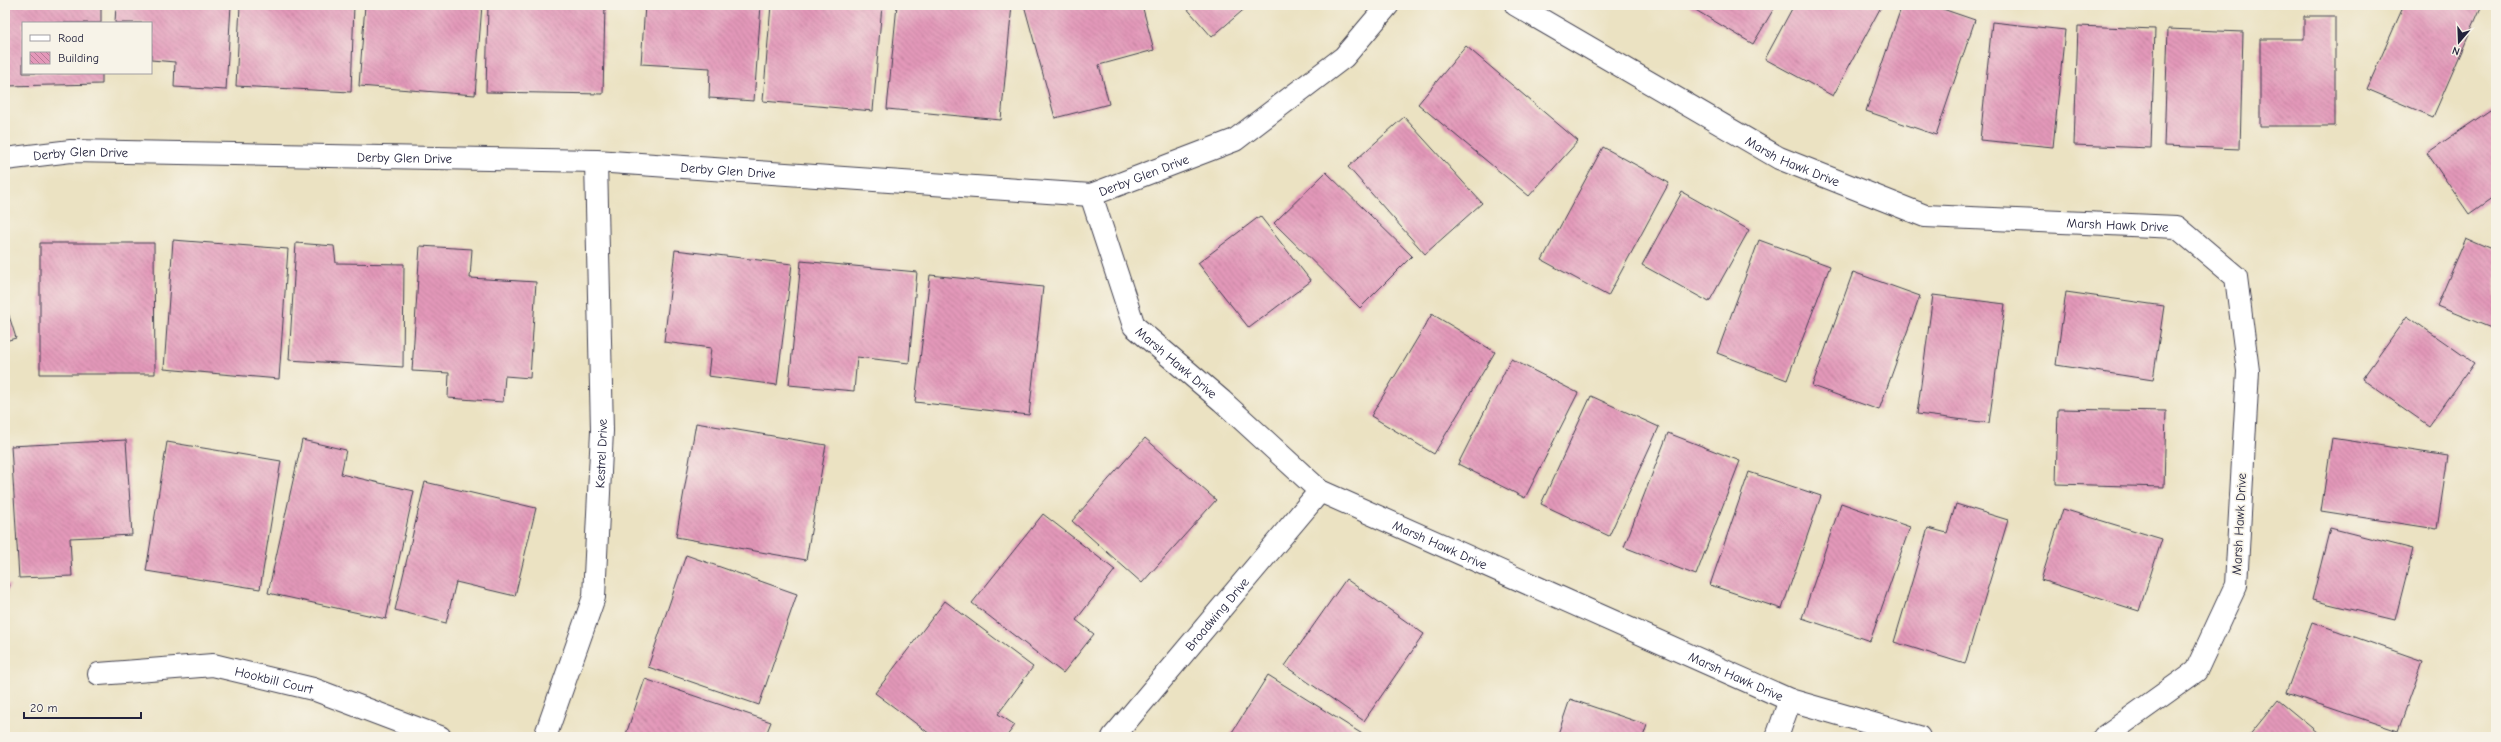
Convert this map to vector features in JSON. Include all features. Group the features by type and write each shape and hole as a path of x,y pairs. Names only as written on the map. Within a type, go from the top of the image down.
{"street":[{"name":"Derby Glen Drive","path":"5,159 71,151 596,160 1091,195 1235,140 1344,58 1388,5"},
{"name":"Marsh Hawk Drive","path":"1516,5 1779,158 1925,216 2177,227 2236,277 2248,371 2236,585 2196,671 2104,737"},
{"name":"Kestrel Drive","path":"545,737 594,597 602,431 596,160"},
{"name":"Marsh Hawk Drive","path":"1091,195 1134,326 1222,402 1320,491 1790,700 1919,737"},
{"name":"Broadwing Drive","path":"1113,737 1320,491"},
{"name":"Hookbill Court","path":"99,674 213,665 313,690 440,737"},
{"path":"1777,737 1790,700"}],"building":[{"path":"5,5 101,5 101,22 22,22 22,74 102,74 102,84 5,86"},
{"path":"116,5 231,5 226,90 174,87 175,62 152,60 152,22 115,22"},
{"path":"240,5 354,5 351,92 236,86"},
{"path":"365,5 482,5 475,95 359,86"},
{"path":"488,5 605,5 603,94 486,92"},
{"path":"645,5 761,5 754,101 709,98 710,68 641,64"},
{"path":"771,5 882,5 873,111 763,101"},
{"path":"897,5 1012,5 1001,120 887,109"},
{"path":"1024,5 1142,5 1154,50 1099,65 1109,104 1055,118"},
{"path":"1184,5 1249,5 1212,37"},
{"path":"1687,5 1776,5 1753,44"},
{"path":"1794,5 1882,5 1833,96 1765,59"},
{"path":"1902,5 1931,5 1975,20 1936,135 1866,111"},
{"path":"2404,5 2482,5 2433,117 2367,89"},
{"path":"2304,16 2335,16 2335,126 2260,126 2260,39 2304,39"},
{"path":"1992,22 2065,30 2053,147 1980,140"},
{"path":"2078,26 2155,29 2151,148 2074,145"},
{"path":"2168,29 2243,32 2240,149 2164,146"},
{"path":"1466,46 1578,141 1529,196 1418,104"},
{"path":"2496,106 2496,195 2469,214 2427,153"},
{"path":"1404,117 1482,203 1425,254 1348,167"},
{"path":"1603,147 1669,183 1608,296 1542,260"},
{"path":"1326,172 1412,256 1360,308 1274,223"},
{"path":"1682,192 1749,230 1709,302 1642,265"},
{"path":"1260,216 1311,281 1249,328 1198,263"},
{"path":"2466,238 2496,251 2496,330 2437,306"},
{"path":"173,240 288,249 279,379 164,369"},
{"path":"1759,240 1830,266 1787,380 1717,353"},
{"path":"40,243 154,243 155,374 40,374"},
{"path":"296,243 334,246 336,263 404,264 403,367 289,360"},
{"path":"420,246 472,249 470,278 536,282 530,378 505,376 503,402 448,398 449,373 412,371"},
{"path":"675,250 792,264 777,385 708,376 711,348 664,342"},
{"path":"801,261 917,272 909,363 857,357 854,391 789,385"},
{"path":"1853,272 1920,296 1879,410 1812,386"},
{"path":"930,275 1043,287 1029,415 915,402"},
{"path":"2066,292 2164,306 2153,380 2056,365"},
{"path":"1933,295 2005,304 1989,423 1917,414"},
{"path":"5,303 16,338 5,341"},
{"path":"1432,314 1495,352 1434,454 1371,416"},
{"path":"2407,316 2474,363 2429,426 2362,379"},
{"path":"1511,359 1578,393 1525,498 1458,464"},
{"path":"1591,396 1659,427 1609,536 1541,504"},
{"path":"2058,409 2166,411 2164,487 2056,484"},
{"path":"696,423 826,445 806,560 676,537"},
{"path":"1668,433 1740,461 1696,575 1624,547"},
{"path":"1145,438 1216,500 1142,583 1072,521"},
{"path":"2332,438 2448,456 2437,529 2321,511"},
{"path":"126,440 132,535 70,538 72,576 19,578 11,446"},
{"path":"302,440 346,450 341,474 414,491 386,619 268,593"},
{"path":"167,442 281,461 260,589 146,571"},
{"path":"1749,472 1821,496 1782,609 1710,585"},
{"path":"425,482 536,508 515,596 456,582 446,623 395,610"},
{"path":"1841,503 1910,527 1870,641 1802,618"},
{"path":"1956,504 2008,520 1965,664 1894,642 1928,528 1947,533"},
{"path":"2063,509 2162,539 2139,611 2041,580"},
{"path":"1043,514 1115,570 1076,620 1094,634 1063,673 972,603"},
{"path":"2330,528 2413,549 2395,620 2312,600"},
{"path":"686,555 797,594 759,705 648,667"},
{"path":"1346,579 1424,634 1364,721 1285,666"},
{"path":"5,583 10,585 5,596"},
{"path":"945,601 1033,667 998,714 1015,725 1006,737 934,737 875,693"},
{"path":"2312,622 2423,661 2398,731 2286,693"},
{"path":"1268,675 1367,737 1229,737"},
{"path":"645,679 771,722 765,737 625,737"},
{"path":"1570,699 1647,725 1643,737 1557,737"},
{"path":"2278,700 2323,737 2248,737"}]}
